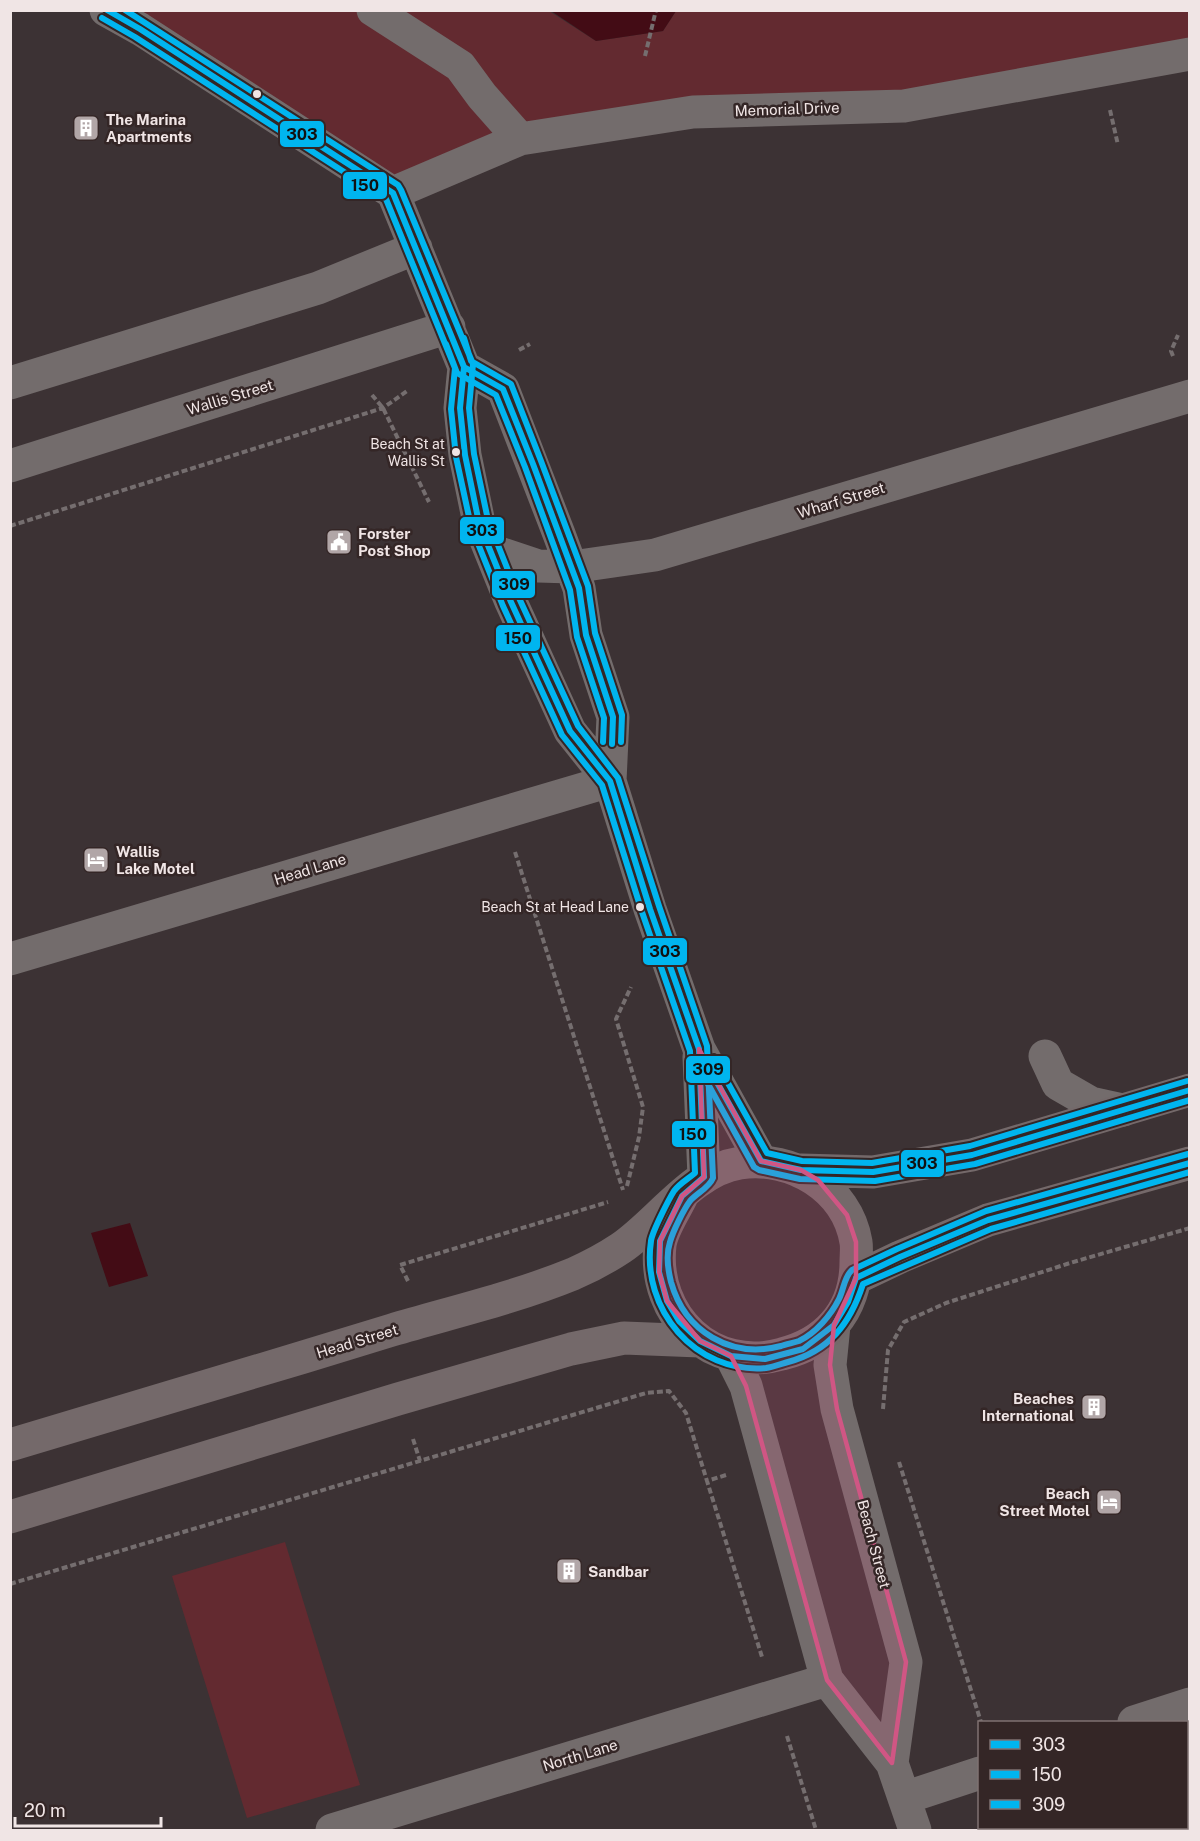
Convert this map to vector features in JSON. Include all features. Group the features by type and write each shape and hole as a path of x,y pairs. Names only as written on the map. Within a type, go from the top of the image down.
{"main road":[{"path":"801,1170 818,1180 833,1195 847,1215 856,1242 856,1278 848,1302 834,1325 803,1349 765,1359 731,1356 700,1341 679,1321 667,1301 659,1272 660,1241 693,1186 736,1163 761,1161 801,1170 873,1172 972,1155 1190,1090"},
{"path":"856,1278 900,1257 988,1221 1190,1163"},
{"name":"Head Street","path":"10,1445 422,1321 507,1298 576,1273 621,1248 693,1186"},
{"path":"10,1517 387,1402 571,1350 624,1338 700,1341"}],"street":[{"path":"106,10 145,20 393,193 464,367 460,408 465,455 479,523 570,731 610,781"},
{"path":"373,10 460,66 482,96 520,140"},
{"name":"Memorial Drive","path":"393,193 520,140 693,112 904,106 1190,54"},
{"path":"10,382 318,288 416,248"},
{"name":"Wallis Street","path":"10,466 449,327"},
{"path":"464,367 503,389 572,567 579,588 586,635 613,717 610,781 657,929 699,1049 761,1161"},
{"name":"Wharf Street","path":"490,550 538,566 572,567 655,555 1190,396"},
{"name":"Head Lane","path":"10,959 610,781"},
{"path":"693,1186 699,1049"},
{"path":"1045,1056 1058,1084 1091,1103 1123,1110"},
{"name":"Beach Street","path":"834,1325 830,1365 837,1409 906,1662 892,1763"},
{"name":"Beach Street","path":"731,1356 746,1386 827,1680 892,1763 915,1830"},
{"name":"North Lane","path":"332,1830 827,1680"},
{"path":"1137,1721 1190,1704"},
{"path":"904,1798 978,1774"}],"path":[{"path":"645,56 656,10"},
{"path":"1171,351 1178,335"},
{"path":"10,526 383,408 407,391"},
{"path":"625,1197 639,1137 643,1107 616,1019 657,929"},
{"path":"411,1288 400,1265 614,1200"},
{"path":"883,1411 888,1350 904,1322 946,1303 1070,1263 1190,1228"},
{"path":"10,1584 646,1393 669,1391 686,1413 707,1481"},
{"path":"410,1430 420,1461"},
{"path":"897,1455 981,1721"}],"highlighted area":[{"path":"699,1049 761,1161 801,1170 818,1180 847,1215 856,1242 856,1278 834,1325 830,1365 837,1409 906,1662 892,1763 827,1680 746,1386 731,1356 700,1341 667,1301 659,1272 660,1241 682,1196 704,1177"}],"shaded area":[{"path":"1189,10 1190,54 520,139 393,193 107,11 549,11 596,41 663,31 676,11"},
{"path":"551,11 676,11 663,31 596,41"},
{"path":"130,1223 148,1276 109,1287 91,1233"},
{"path":"285,1542 360,1785 247,1818 172,1576"},
{"path":"1189,1704 1189,1830 1015,1830 1188,1829 1188,1721 1137,1721"}],"transit line":[{"name":"303","path":"107,10 393,193 464,367 460,408 465,455 479,523 511,602 570,731 610,781 650,909 699,1049 704,1177"},
{"name":"309","path":"125,10 398,185 401,190 473,364 469,408 474,454 488,520 519,598 578,726 618,778 707,1046 713,1178 685,1209 671,1237 668,1257 671,1282 678,1300 687,1315 699,1328 712,1338 745,1349 762,1349 799,1341 817,1328 832,1311 852,1270 986,1211 1188,1154"},
{"name":"150","path":"102,18 386,199 455,368 451,409 456,457 471,526 503,606 562,735 602,785 642,912 690,1051 695,1173 674,1191 657,1223 651,1241 650,1266 655,1290 664,1313 678,1332 696,1348 717,1360 740,1367 766,1368 788,1362 815,1351 836,1334 852,1312 863,1284 991,1229 1190,1172"},
{"name":"309","path":"464,338 471,361 511,384 541,461 588,586 595,633 622,715 621,742"},
{"name":"150","path":"446,344 457,373 496,395 525,467 570,590 577,637 604,718 603,742"},
{"name":"303","path":"464,367 503,389 533,464 579,588 586,635 613,717 612,744"},
{"name":"309","path":"714,1058 767,1153 802,1161 872,1163 970,1146 1187,1081"},
{"name":"303","path":"705,1061 761,1161 801,1170 873,1172 972,1155 1190,1090"},
{"name":"150","path":"698,1066 754,1167 800,1179 875,1181 975,1164 1190,1100"},
{"name":"303","path":"856,1278 988,1220 1190,1163"},
{"name":"303","path":"704,1177 682,1196 660,1241 659,1272 667,1301 679,1321 700,1341 731,1356 765,1359 803,1349 834,1325 848,1302 856,1278"}],"place":[{"name":"The Marina Apartments","path":"86,128"},
{"name":"Beach St at Wallis St","path":"456,452"},
{"name":"Forster Post Shop","path":"339,542"},
{"name":"Wallis Lake Motel","path":"96,860"},
{"name":"Beach St at Head Lane","path":"640,907"},
{"name":"Beaches International","path":"1094,1407"},
{"name":"Beach Street Motel","path":"1109,1502"},
{"name":"Sandbar","path":"569,1571"}]}
